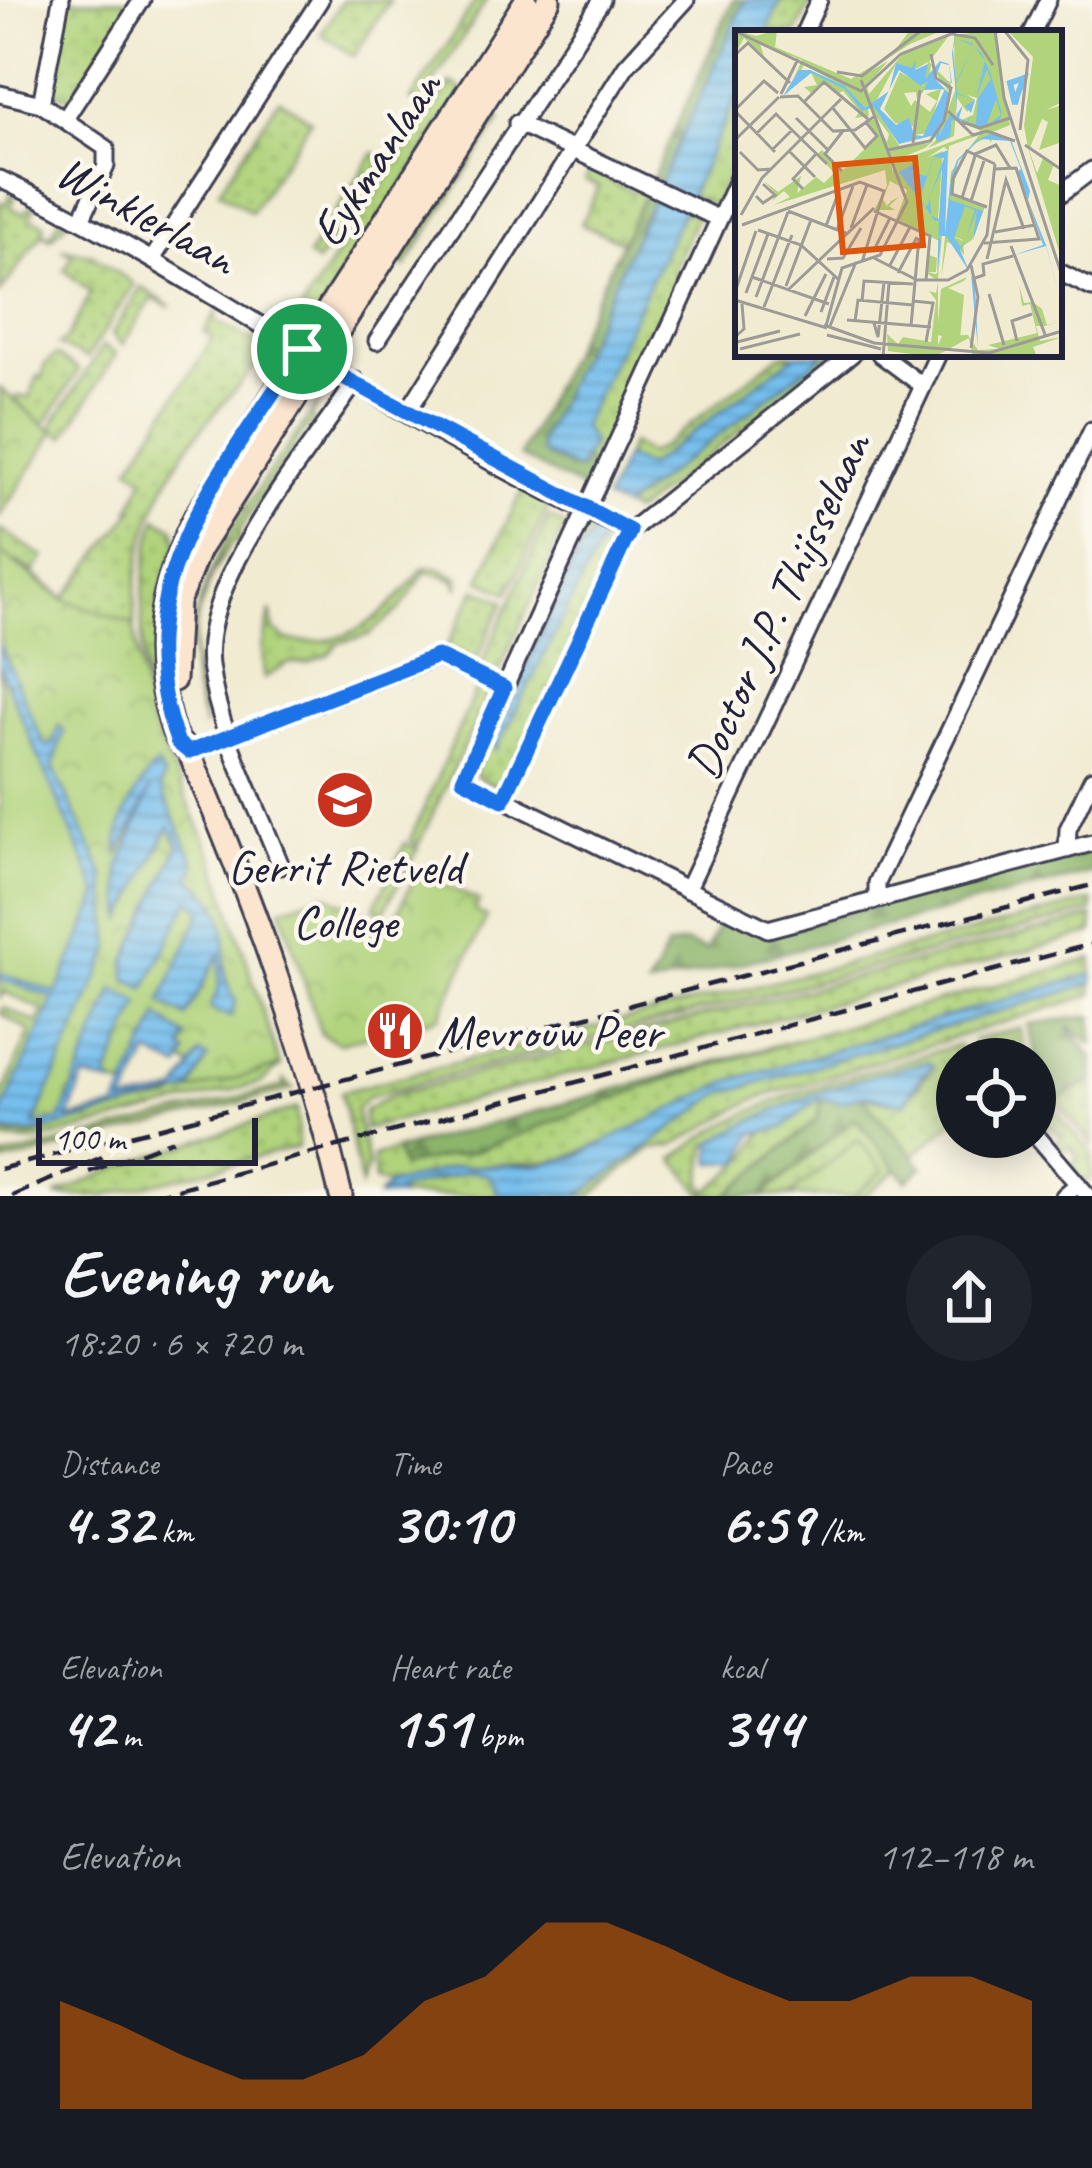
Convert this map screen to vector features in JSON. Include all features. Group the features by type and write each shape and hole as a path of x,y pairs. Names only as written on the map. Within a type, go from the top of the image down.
{"main road":[{"name":"Eykmanlaan","path":"286,1008 243,877 188,751 191,739 173,661 186,576 309,354 526,0"},
{"name":"Eykmanlaan","path":"309,354 549,0"},
{"path":"286,1008 328,1196"},
{"path":"286,1008 300,1035 341,1196"}],"street":[{"path":"41,104 61,0"},
{"path":"64,119 142,0"},
{"path":"152,258 320,0"},
{"path":"377,341 602,0"},
{"path":"408,411 626,66 686,0"},
{"path":"805,30 819,0"},
{"path":"1033,30 1048,0"},
{"path":"0,94 41,104 106,148 108,158 82,218"},
{"path":"517,124 719,219"},
{"path":"1062,193 1092,170"},
{"name":"Winklerlaan","path":"0,179 82,218 408,411 586,512 630,531"},
{"path":"735,184 463,779 767,929 1092,843"},
{"path":"1062,273 1092,288"},
{"path":"503,800 630,531 848,357"},
{"path":"884,357 923,386"},
{"name":"Doctor J.P. Thijsselaan","path":"687,890 937,357"},
{"path":"280,866 231,739 209,663 216,606 256,533 356,381"},
{"path":"877,899 877,883 1092,430"},
{"path":"188,751 231,739 437,656 504,688"},
{"path":"1066,850 1067,829 1092,779"},
{"path":"1056,1158 1083,1190 1064,1196"}],"green space":[{"path":"65,0 135,0 71,99 49,90"},
{"path":"343,0 390,0 354,56 321,34"},
{"path":"476,0 486,1 419,105 411,100"},
{"path":"733,0 745,0 661,182 653,178"},
{"path":"781,0 812,0 797,30 767,30"},
{"path":"451,83 464,91 367,241 352,231"},
{"path":"279,99 311,120 251,212 219,191"},
{"path":"735,99 735,164 714,206 690,195"},
{"path":"497,118 500,120 405,267 400,264"},
{"path":"374,153 384,160 317,263 308,256"},
{"path":"590,171 633,192 637,187 646,192 623,242 581,224 599,187 585,180"},
{"path":"646,192 654,196 540,442 546,456 577,470 583,460 595,466 584,490 520,456"},
{"path":"10,195 15,197 11,208 25,214 31,204 35,207 30,217 45,224 42,231 51,236 60,218 67,222 51,239 42,234 0,293 0,202 6,204"},
{"path":"683,210 697,215 673,271 682,279 595,466 583,460 591,442 582,426"},
{"path":"348,237 363,247 313,325 298,315"},
{"path":"61,248 91,254 134,284 87,358 58,345 68,337 91,292 64,270 73,255"},
{"path":"141,287 172,307 152,299 122,345 112,334"},
{"path":"218,309 215,321 263,345 263,355 201,429 171,474 143,546 134,622 144,700 156,738 0,586 0,529 44,557 34,572 16,561 65,598 135,508 130,509 145,477 130,467 213,338 204,332"},
{"path":"103,346 116,354 65,437 51,427"},
{"path":"56,355 79,370 43,427 13,404 18,396 29,398 45,364"},
{"path":"777,357 793,357 646,467 625,457 631,444 648,454"},
{"path":"821,357 835,357 634,513 623,508"},
{"path":"0,388 54,433 0,516"},
{"path":"324,393 311,419 320,425 316,429 308,425 287,458 294,463 291,468 283,464 262,496 270,502 266,507 258,502 237,535 245,541 242,545 233,541 212,574 200,607 204,592 221,551 244,511"},
{"path":"524,486 552,499 508,593 480,580"},
{"path":"549,517 566,526 497,676 480,668"},
{"path":"157,518 174,528 178,542 159,597 173,751 151,702 142,638 145,572"},
{"path":"586,528 621,544 505,786 501,782 493,785 477,777 475,770"},
{"path":"0,552 64,600 133,624 150,722 214,858 280,1066 189,1092 185,1091 197,1068 147,1048 126,1088 81,1074 64,1123 33,1137 0,1135 0,1117 103,893 0,659"},
{"path":"436,567 459,578 458,589 455,580 426,571 401,608 369,635 338,643 329,654 307,663 290,663 264,678 262,647 271,611 274,630 287,640 330,639 366,625 423,568"},
{"path":"476,589 504,601 476,661 446,648"},
{"path":"194,661 205,728 194,680"},
{"path":"0,668 99,894 57,994 0,973"},
{"path":"478,685 490,691 418,845 410,840"},
{"path":"405,843 418,849 383,912 374,908"},
{"path":"1092,850 1092,873 648,987 667,947 686,943 706,951 723,914 766,934"},
{"path":"417,872 479,901 475,911 487,917 439,1017 340,1043 321,1034 281,908 325,894 392,925"},
{"path":"1092,901 1092,911 369,1096 356,1109 368,1166 361,1185 341,1092"},
{"path":"1092,917 1092,933 365,1129 364,1111 389,1096"},
{"path":"1092,959 1092,995 953,1038 936,1038 936,1043 755,1099 673,1146 650,1149 591,1196 579,1196 716,1096 559,1161 455,1167 389,1185 375,1181 373,1156"},
{"path":"0,979 55,997 0,1117 0,1100 30,1031 0,1013 3,1007 37,1023 43,1010 4,992 0,998"},
{"path":"1092,1016 1092,1043 1068,1026 1092,1057 1092,1080 1056,1101 1056,1038 1032,1038 1029,1024"},
{"path":"1020,1028 1022,1038 982,1038"},
{"path":"803,1038 661,1081 476,1151 401,1166 396,1150"},
{"path":"936,1051 936,1136 913,1156 861,1096 904,1104 933,1067 928,1062 812,1097 707,1145 702,1181 707,1192 745,1159 762,1133 758,1130 821,1098 817,1120 726,1196 705,1196 674,1159 738,1118 847,1077"},
{"path":"207,1057 280,1066 261,1083 34,1142 0,1140 0,1130 173,1099"},
{"path":"1092,1080 1092,1144 1056,1101"},
{"path":"284,1081 293,1089 0,1164 0,1159 285,1086"},
{"path":"861,1096 923,1167 907,1181 855,1118 762,1196 726,1196 817,1120 821,1098 841,1102"},
{"path":"297,1108 298,1147 105,1196 55,1196 114,1169"},
{"path":"1056,1112 1092,1153 1092,1177 1085,1183 1071,1166 1078,1157 1068,1146 1060,1152 1056,1148 1062,1137 1056,1130"},
{"path":"855,1118 898,1168 865,1196 762,1196"},
{"path":"858,1139 884,1170 853,1196 789,1196"},
{"path":"470,1171 489,1175 500,1196 399,1196 398,1190"}],"water":[{"path":"745,0 781,0 767,30 735,30 735,99 582,426 592,442 578,470 542,453 540,442"},
{"path":"793,357 821,357 623,508 605,500 625,457 647,467"},
{"path":"594,532 604,536 496,750 491,743 578,553"},
{"path":"0,645 44,744 52,746 59,725 64,731 53,767 105,877 111,949 34,1125 60,1120 114,989 140,1003 108,1076 113,1084 84,1078 68,1119 116,1108 159,1016 186,1037 182,1049 187,1054 180,1068 149,1054 124,1104 177,1092 200,1054 208,1058 189,1092 34,1133 1,1132 0,1117 54,998 0,979 0,973 57,993 99,895 0,668"},
{"path":"157,765 164,778 160,787 195,863 192,879 220,911 225,972 236,1000 231,1017 210,1008 219,988 220,953 186,1017 161,1001 202,911 190,899 145,989 126,978 126,961 179,845 169,827 124,919 119,869 150,790 119,854 120,831 136,794"},
{"path":"1092,974 1092,984 720,1094 579,1196 500,1196 489,1175 470,1171 398,1190 399,1196 378,1196 389,1185 455,1167 541,1165 577,1156 729,1081"},
{"path":"928,1062 934,1067 921,1076 904,1104 864,1095 841,1102 819,1098 783,1128 754,1133 741,1162 712,1163 712,1143 761,1117 845,1084"}],"railway":[{"path":"0,1169 1092,885"},
{"path":"151,1196 1092,944"},
{"path":"89,1172 173,1140"},
{"path":"12,1196 102,1157"}],"place":[{"name":"Gerrit Rietveld College","path":"345,800"},
{"name":"Mevrouw Peer","path":"395,1031"}],"route":[{"path":"302,349 332,371 586,512 630,531 503,800 463,779 504,688 437,656 231,739 189,752 178,743 158,662 162,601 169,575 194,517 302,349"}]}
